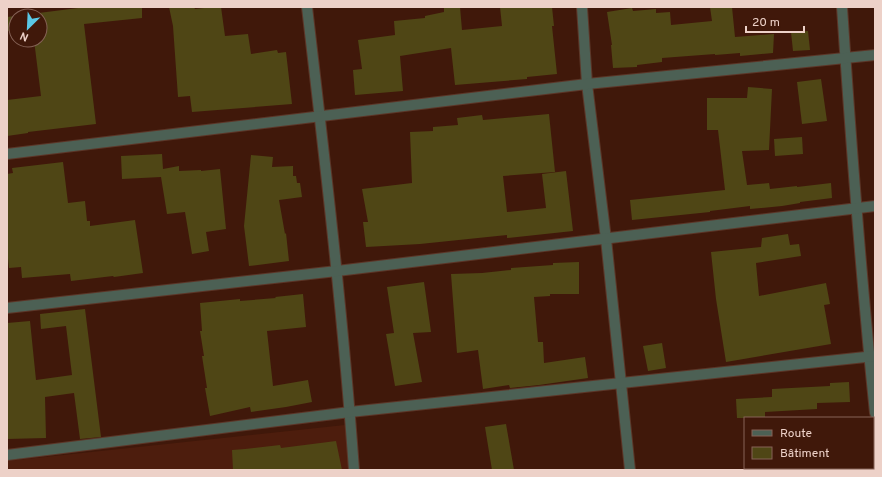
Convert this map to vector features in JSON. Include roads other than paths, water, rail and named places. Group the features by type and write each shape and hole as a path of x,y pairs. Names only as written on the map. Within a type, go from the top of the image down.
{"street":[{"path":"307,7 337,271 354,470"},
{"path":"582,7 587,84 606,239 630,470"},
{"path":"842,7 857,208 872,356 875,413"},
{"path":"7,154 587,84 875,55"},
{"path":"7,308 337,271 875,206"},
{"path":"7,455 350,412 872,356"}]}
